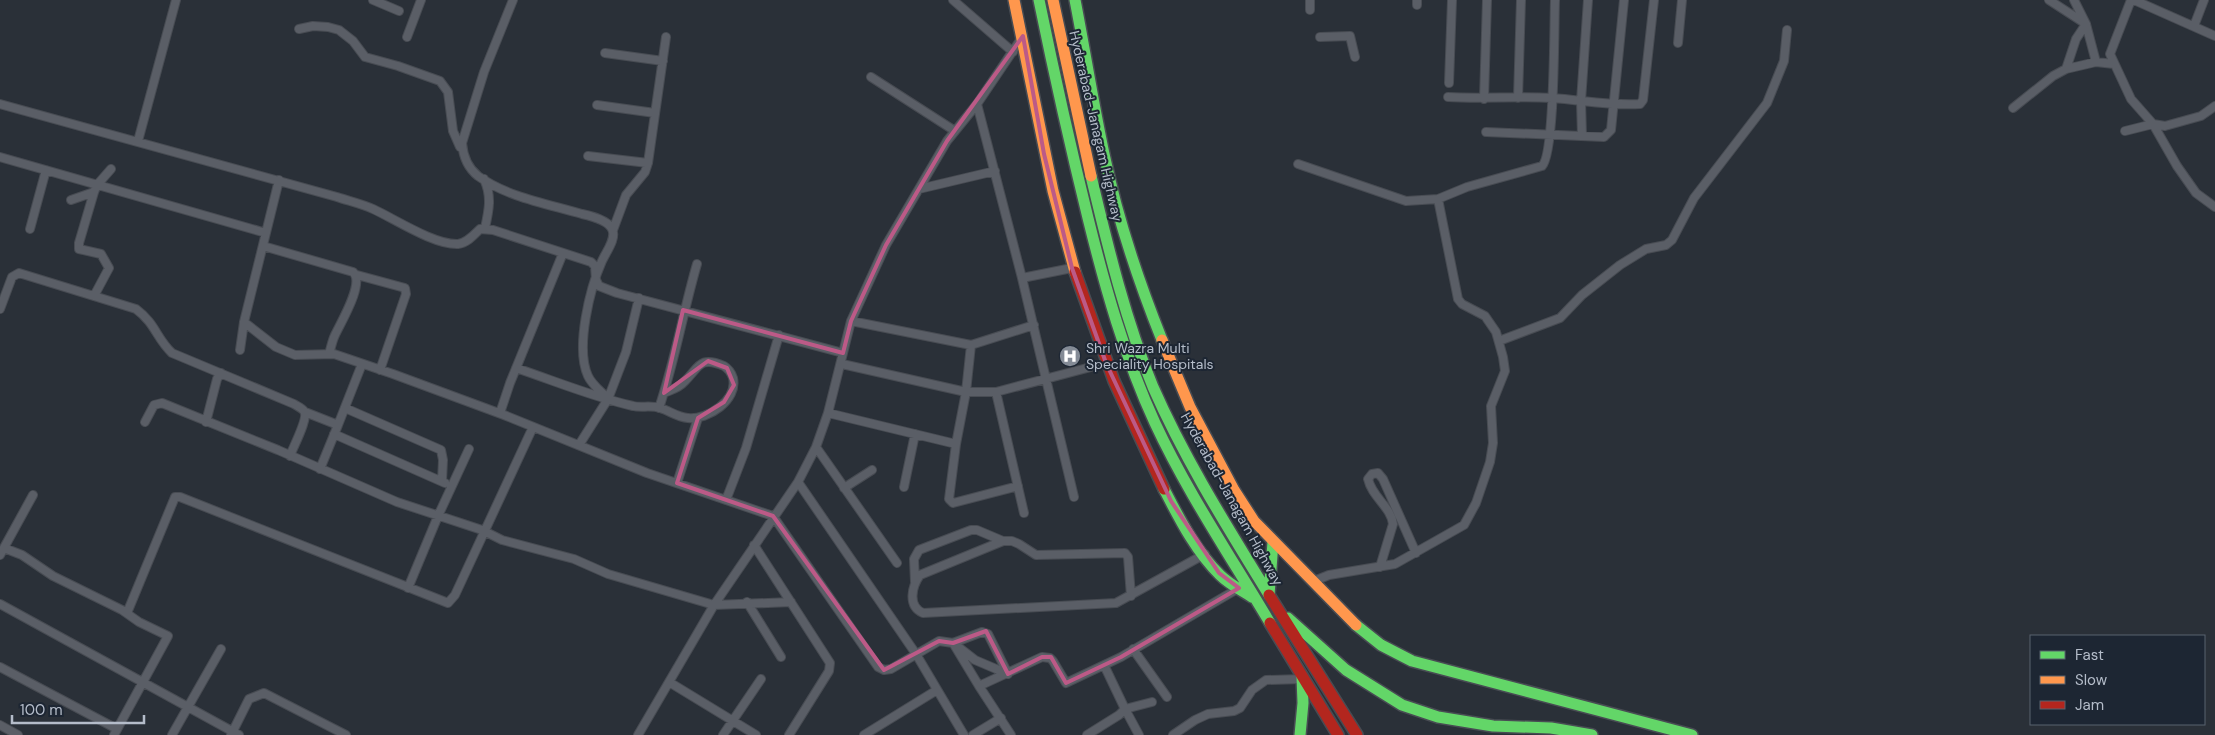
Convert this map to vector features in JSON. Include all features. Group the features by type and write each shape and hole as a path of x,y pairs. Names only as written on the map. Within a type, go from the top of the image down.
{"main road":[{"path":"1014,0 1023,36 1044,154 1072,268 1106,363 1128,417 1158,478 1192,537 1219,574 1255,599"},
{"name":"Hyderabad-Janagam Highway","path":"1038,0 1066,128 1096,251 1128,357 1155,424 1199,505 1338,735"},
{"name":"Hyderabad-Janagam Highway","path":"1052,0 1081,139 1112,265 1130,326 1153,386 1177,437 1270,599 1357,735"},
{"path":"1074,0 1104,155 1121,221 1150,310 1194,416 1234,490 1254,521 1360,629 1381,645 1412,662 1692,735"},
{"path":"1273,542 1270,599 1346,670 1402,705 1438,717 1493,726 1551,728 1592,735"},
{"path":"1300,735 1301,675"}],"street":[{"path":"138,141 176,0"},
{"path":"373,0 399,10"},
{"path":"407,37 420,0"},
{"path":"462,153 463,137 484,72 513,0"},
{"path":"953,0 1013,52"},
{"path":"1310,0 1310,10"},
{"path":"1449,83 1452,0"},
{"path":"1484,99 1487,0"},
{"path":"1518,98 1521,0"},
{"path":"1298,164 1406,201 1438,199 1467,188 1542,166 1547,158 1550,135 1555,0"},
{"path":"1582,136 1582,101 1588,0"},
{"path":"1486,132 1582,136 1604,136 1609,134 1611,130 1624,0"},
{"path":"1448,96 1484,99 1552,98 1613,105 1640,104 1643,100 1654,0"},
{"path":"1678,43 1682,0"},
{"path":"2050,0 2086,24"},
{"path":"2074,0 2086,24 2096,62"},
{"path":"2215,36 2133,0 2110,54 2131,99 2153,124 2177,166 2196,193 2215,207"},
{"path":"2194,26 2204,0"},
{"path":"2066,69 2076,39 2086,24"},
{"path":"299,29 313,26 328,26 339,30 353,41 364,57 398,66 440,81 448,92 453,131 469,167 484,179 508,192 596,218 610,226 613,230"},
{"path":"1499,341 1560,318 1582,295 1620,265 1646,249 1666,244 1672,240 1694,198 1767,103 1784,61 1787,30"},
{"path":"638,735 714,605 798,482 816,447 842,364 851,321 886,245 947,141 977,104 1023,36"},
{"path":"1320,37 1350,36 1356,57"},
{"path":"608,399 589,377 583,359 584,331 596,280 626,195 645,172 648,163 666,37"},
{"path":"605,53 663,61"},
{"path":"2013,108 2053,76 2066,69 2096,62 2114,64"},
{"path":"871,77 955,131"},
{"path":"0,104 279,180 373,209 395,222 443,242 458,244 465,242 480,229 486,228 591,262 595,266 596,280 599,286 843,353"},
{"path":"977,104 1034,325 1045,379 1074,497"},
{"path":"597,106 655,113"},
{"path":"2125,131 2153,124 2165,126 2201,116 2215,106"},
{"path":"588,156 648,163"},
{"path":"0,157 46,170 95,188 266,233"},
{"path":"71,200 95,188 111,169"},
{"path":"30,229 46,170"},
{"path":"919,189 995,172"},
{"path":"484,179 489,189 490,198 486,228"},
{"path":"240,350 244,322 279,180"},
{"path":"94,296 109,268 101,254 79,250 79,243 95,188"},
{"path":"1314,581 1329,575 1396,564 1464,525 1476,503 1490,462 1493,443 1491,406 1504,372 1499,341 1496,332 1485,316 1462,304 1458,299 1438,199"},
{"path":"263,246 405,288 406,294 380,370"},
{"path":"500,413 516,368 563,253"},
{"path":"659,408 683,310 697,264"},
{"path":"1022,278 1072,268"},
{"path":"0,309 12,277 19,273 136,309 148,318 164,346 172,353 294,404 305,412 338,425"},
{"path":"329,354 334,336 353,296 358,281 357,275"},
{"path":"578,445 608,399 626,352 639,298"},
{"path":"851,321 971,346 1034,325"},
{"path":"244,322 276,347 295,355 329,354 380,370 500,413 677,482 773,516 878,667 887,670 940,641 953,643 975,660 1008,674"},
{"path":"726,500 746,448 779,335"},
{"path":"971,346 966,392 956,444 950,502 953,503 1018,486"},
{"path":"516,368 608,399 635,406 659,408 676,416 698,418 715,411 731,394 734,385 732,373 727,368 708,361 699,364 684,382 664,393"},
{"path":"842,364 966,392 996,392 1106,363"},
{"path":"320,469 362,364"},
{"path":"206,422 217,379 221,373"},
{"path":"996,392 1024,513"},
{"path":"145,422 149,410 157,403 162,403 397,502 486,532 502,540 574,559 608,574 714,605 732,605 747,602 791,602"},
{"path":"345,408 442,450 442,481"},
{"path":"290,456 304,423 305,412"},
{"path":"828,413 956,444"},
{"path":"677,482 698,418"},
{"path":"127,613 175,497 199,504 448,603 455,595 486,532 533,427"},
{"path":"334,434 452,485"},
{"path":"904,487 915,434"},
{"path":"816,447 897,563"},
{"path":"408,588 469,449"},
{"path":"844,488 872,470"},
{"path":"1380,567 1393,524 1392,517 1370,487 1368,479 1372,474 1378,473 1383,478 1416,553"},
{"path":"798,482 916,654 964,735"},
{"path":"0,668 115,732 168,636 53,576 22,556 2,552 33,495"},
{"path":"1131,596 1128,557 1125,553 1036,555 1019,544 977,530 971,530 919,550 914,559 915,582 913,604 917,611 923,613 1116,603 1131,596 1204,554"},
{"path":"915,582 920,575 1003,540"},
{"path":"754,545 828,658 831,666 789,735"},
{"path":"978,686 1042,657 1053,661 1066,683 1104,665 1239,588"},
{"path":"747,602 781,657"},
{"path":"0,604 234,734 249,699 264,693 346,735"},
{"path":"953,643 982,632 988,634 1008,674"},
{"path":"953,643 978,686 1011,735"},
{"path":"172,735 186,707 221,649"},
{"path":"1133,649 1167,697"},
{"path":"1104,665 1139,735"},
{"path":"1173,735 1195,720 1208,714 1234,711 1240,708 1252,690 1266,680 1301,675"},
{"path":"723,735 761,679"},
{"path":"669,682 756,735"},
{"path":"864,735 937,690"},
{"path":"1087,735 1119,715 1125,709 1152,702"},
{"path":"973,735 1001,718"},
{"path":"0,725 18,735"}],"highlighted area":[{"path":"1023,36 1044,154 1072,268 1106,363 1171,501 1219,573 1239,588 1121,657 1066,683 1051,657 1042,657 1008,674 986,631 953,643 939,641 884,670 773,516 677,483 698,418 724,402 734,385 727,368 708,361 664,393 683,310 843,353 851,321 886,245 947,141"}],"traffic: fast":[{"path":"1039,0 1056,82 1095,244 1109,296 1134,373 1155,423 1181,474 1270,623"},
{"path":"1075,0 1109,178 1137,271 1162,340"},
{"path":"1091,176 1126,309 1153,387 1193,467 1269,595"},
{"path":"1164,489 1189,534 1211,566 1227,581 1252,597"},
{"path":"1269,595 1273,542"},
{"path":"1288,618 1346,670 1402,705 1438,717 1493,726 1551,728 1592,735"},
{"path":"1356,625 1381,645 1412,661 1692,735"},
{"path":"1300,735 1303,703 1302,677"}],"traffic: slow":[{"path":"1014,0 1053,191 1075,272"},
{"path":"1053,0 1091,176"},
{"path":"1162,340 1190,407 1234,490 1254,521 1356,625"}],"traffic: jam":[{"path":"1075,272 1114,381 1164,489"},
{"path":"1269,595 1357,735"},
{"path":"1270,623 1338,735"}],"place":[{"name":"Shri Wazra Multi Speciality Hospitals","path":"1070,356"}]}
